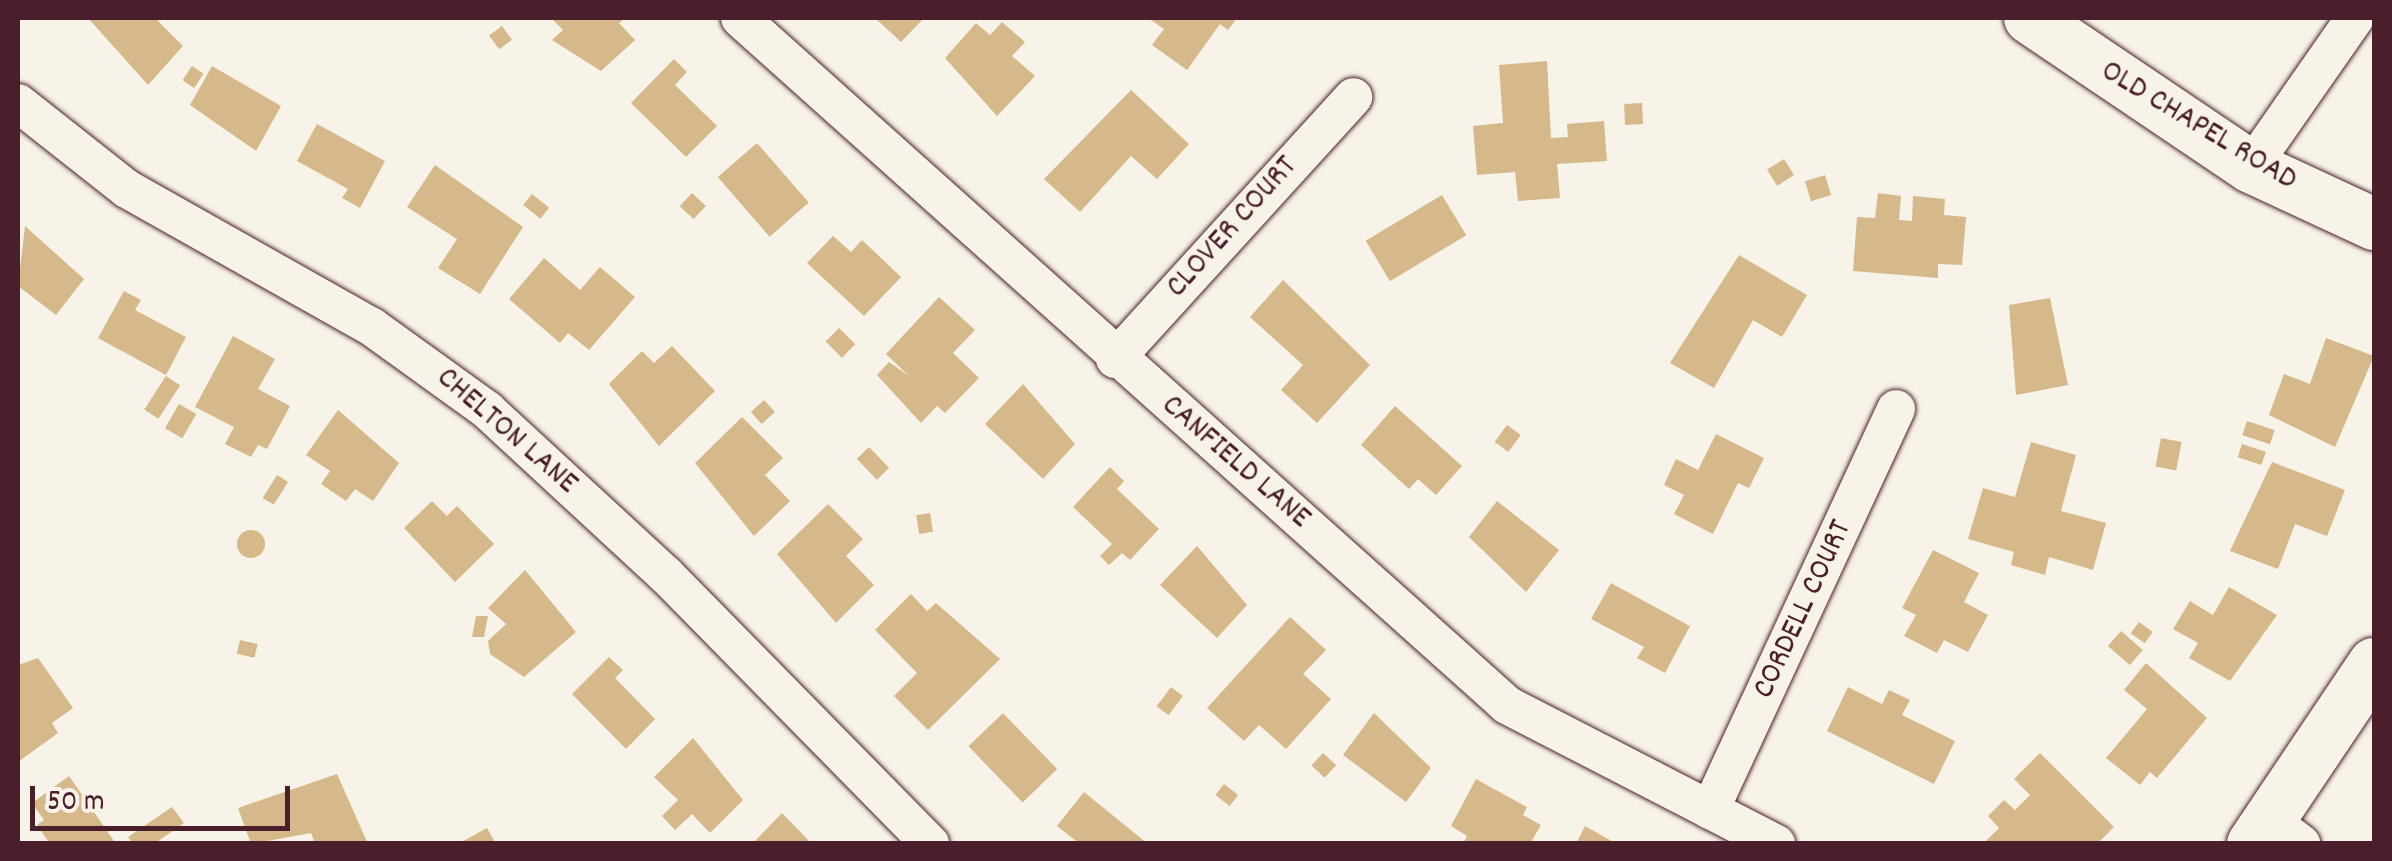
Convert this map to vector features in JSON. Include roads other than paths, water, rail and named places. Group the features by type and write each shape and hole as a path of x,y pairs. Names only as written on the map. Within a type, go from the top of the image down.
{"street":[{"name":"CANFIELD LANE","path":"740,18 1115,359 1507,705 1776,844"},
{"name":"OLD CHAPEL ROAD","path":"2030,18 2251,167 2374,224"},
{"path":"2251,167 2355,18"},
{"name":"CLOVER COURT","path":"1115,359 1352,97"},
{"name":"CHELTON LANE","path":"18,102 127,189 372,326 487,410 666,576 930,844"},
{"name":"CORDELL COURT","path":"1710,810 1896,409"},
{"path":"2275,836 2374,664"}]}
